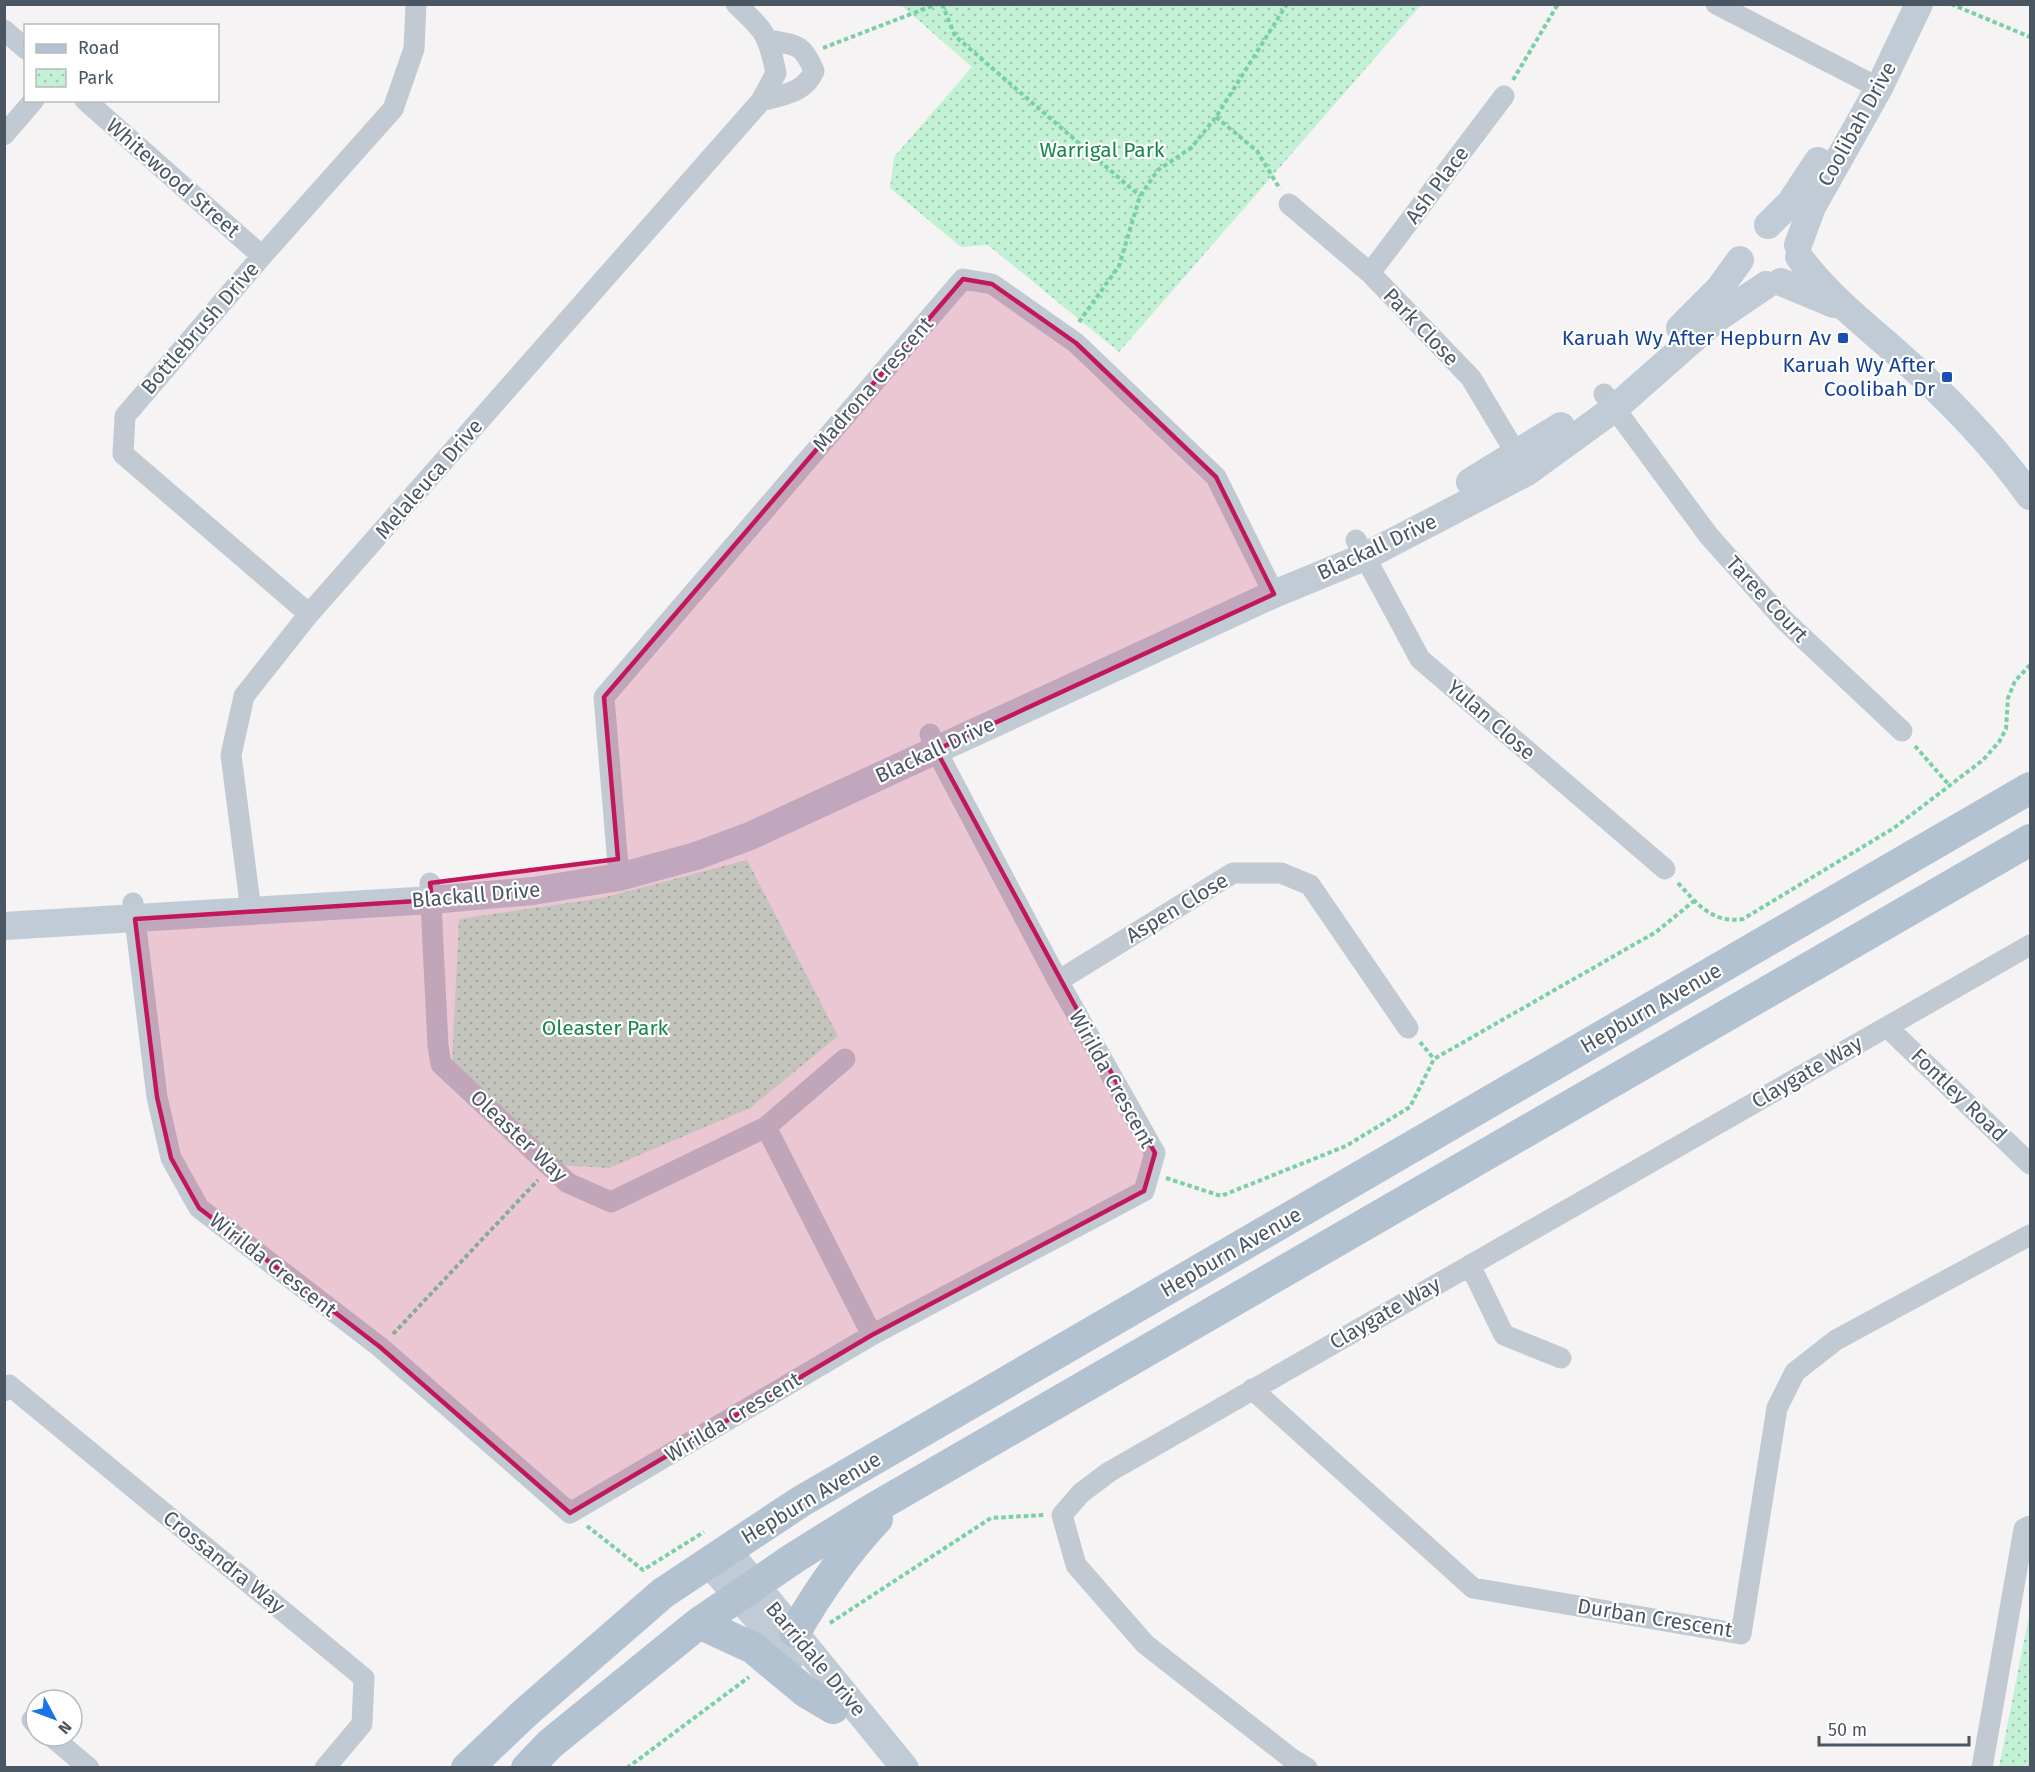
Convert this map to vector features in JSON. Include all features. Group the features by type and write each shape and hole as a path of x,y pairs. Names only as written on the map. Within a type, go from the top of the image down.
{"main road":[{"name":"Coolibah Drive","path":"1768,225 1791,202 1872,84 1900,4"},
{"name":"Coolibah Drive","path":"1798,251 1812,207 1872,84 1918,4"},
{"path":"1842,307 1752,279 1740,260 1742,244 1748,234 1768,225 1786,230 1798,251 1842,307 1945,397 1988,442 2031,496"},
{"path":"1774,284 1792,275 1798,251"},
{"name":"Blackall Drive","path":"1609,401 1719,289 1740,260"},
{"name":"Blackall Drive","path":"4,926 134,911 250,902 431,892 533,891 619,868 696,856 750,837 933,742 1270,585 1360,548 1522,462 1609,401 1716,319 1774,284"},
{"path":"1934,844 1968,808 2031,772"},
{"name":"Hepburn Avenue","path":"467,1767 525,1713 663,1593 800,1502 2031,788"},
{"name":"Hepburn Avenue","path":"527,1767 549,1744 699,1623 747,1590 921,1482 2031,840"},
{"name":"Blackall Drive","path":"4,909 134,911"},
{"path":"795,1632 820,1587 848,1551 877,1519 921,1482"},
{"name":"Barridale Drive","path":"718,1556 747,1590 833,1708 883,1767"},
{"name":"Barridale Drive","path":"747,1590 795,1632 905,1767"},
{"path":"699,1623 753,1648 806,1692 833,1708"}],"street":[{"name":"Bottlebrush Drive","path":"309,614 123,454 125,416 262,256 393,109 414,49 416,4"},
{"name":"Melaleuca Drive","path":"250,902 231,755 244,696 309,614 761,101 776,73 769,40 763,29 736,4"},
{"path":"1716,4 1872,84"},
{"path":"4,30 24,46"},
{"path":"761,101 799,90 811,80 814,71 806,51 794,44 769,40"},
{"name":"Ash Place","path":"1370,273 1504,96"},
{"path":"4,135 32,102"},
{"name":"Whitewood Street","path":"87,102 262,256"},
{"name":"Park Close","path":"1289,204 1370,273 1471,378 1522,462"},
{"name":"Madrona Crescent","path":"619,868 604,697 963,279 992,284 1076,343 1216,477 1270,585"},
{"name":"Taree Court","path":"1609,401 1709,536 1785,621 1902,731"},
{"name":"Yulan Close","path":"1360,548 1420,659 1665,869"},
{"name":"Wirilda Crescent","path":"134,911 157,1097 171,1158 199,1208 380,1347 570,1513 872,1335 1144,1191 1155,1153 1058,981 933,742"},
{"name":"Aspen Close","path":"1058,981 1233,873 1281,873 1310,885 1408,1028"},
{"name":"Oleaster Way","path":"431,892 438,1046 441,1064 568,1183 611,1202 766,1127 845,1059"},
{"name":"Claygate Way","path":"1062,1515 1081,1493 1109,1472 2031,945"},
{"name":"Fontley Road","path":"1887,1027 2031,1164"},
{"path":"766,1127 872,1335"},
{"name":"Durban Crescent","path":"1252,1389 1473,1588 1741,1634 1777,1408 1795,1372 1836,1340 2031,1235"},
{"path":"1470,1265 1504,1335 1561,1358"},
{"name":"Crossandra Way","path":"4,1391 9,1385 364,1678 362,1724 325,1767"},
{"path":"1062,1515 1076,1565 1145,1644 1292,1760 1306,1767"},
{"path":"1982,1767 2024,1529 2031,1526"},
{"path":"66,1748 89,1767"}],"path":[{"path":"808,56 937,4"},
{"path":"942,4 955,36 1140,196"},
{"path":"1076,343 1077,325 1119,266 1140,196 1158,170 1191,148 1216,117 1287,4"},
{"path":"1504,96 1558,4"},
{"path":"1951,4 2031,37"},
{"path":"1216,117 1257,151 1289,204"},
{"path":"1150,1172 1221,1196 1346,1146 1410,1107 1434,1059 1656,932 1694,901 1717,919 1730,921 1743,919 1894,828 1983,760 1999,742 2006,729 2008,698 2015,681 2031,665"},
{"path":"1902,731 1950,786"},
{"path":"380,1347 550,1166"},
{"path":"834,1620 991,1518 1062,1515"},
{"path":"627,1767 752,1674"}],"highlighted area":[{"path":"963,279 992,284 1076,343 1216,477 1274,594 936,750 1155,1153 1144,1191 872,1335 570,1513 380,1347 199,1208 171,1158 157,1097 135,919 432,900 430,883 618,859 604,697"}],"green space":[{"name":"Warrigal Park","path":"901,5 1421,5 1119,352 988,245 961,247 890,188 894,157 972,67"},
{"name":"Oleaster Park","path":"747,860 838,1036 750,1108 609,1168 557,1165 452,1064 459,919 602,898"},
{"path":"2030,1611 2030,1767 1999,1767"}],"place":[{"name":"Karuah Wy After Hepburn Av","path":"1843,338"},
{"name":"Karuah Wy After Coolibah Dr","path":"1947,377"}]}
